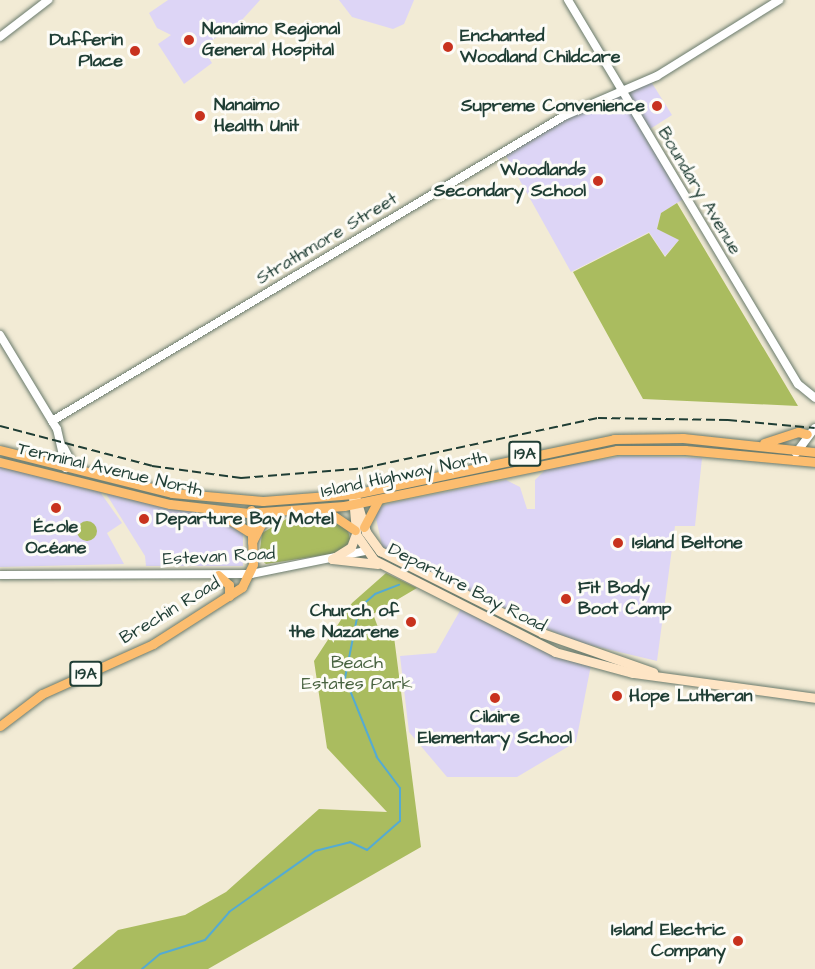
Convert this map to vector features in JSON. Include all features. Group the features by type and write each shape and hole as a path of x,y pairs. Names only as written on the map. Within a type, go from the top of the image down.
{"main road":[{"path":"751,445 798,432 811,431"},
{"name":"Island Highway North","path":"248,513 323,509 580,443 665,437 815,452"},
{"path":"523,466 529,458 580,443"},
{"name":"Island Highway North","path":"262,501 355,501 383,498 523,466 634,449 815,462"},
{"name":"Terminal Avenue North","path":"0,450 172,493 262,501"},
{"path":"2,462 66,468 144,498"},
{"name":"Terminal Avenue North","path":"2,462 144,498 203,510 248,513"},
{"path":"332,559 351,547 370,509 383,498"},
{"path":"251,574 252,542 248,531 248,513 262,501"},
{"name":"Departure Bay Road","path":"355,501 358,530 365,552 386,567 555,652 660,676 815,698"},
{"path":"323,509 358,530"},
{"path":"203,510 235,518 248,531"},
{"path":"252,542 263,521 280,512"},
{"name":"Departure Bay Road","path":"358,530 380,551 542,633 660,676"},
{"path":"365,552 380,551"},
{"path":"332,559 386,567"},
{"name":"Brechin Road","path":"0,726 50,689 145,648 229,596 251,574"},
{"path":"218,575 229,585 229,596"}],"street":[{"path":"0,37 48,0"},
{"name":"Boundary Avenue","path":"568,0 622,91 813,396"},
{"name":"Strathmore Street","path":"52,421 564,116 657,76 779,0"},
{"path":"0,335 52,421 63,447 66,468"},
{"path":"795,460 798,450 811,431"},
{"name":"Estevan Road","path":"0,575 251,574 365,552"}],"shaded area":[{"name":"Nanaimo Regional General Hospital","path":"168,0 260,0 241,21 202,47 212,63 184,84 158,44 171,35 157,28 149,13"},
{"name":"Nanaimo Regional General Hospital","path":"339,0 414,0 404,24 393,29 352,17"},
{"path":"650,80 672,115 647,131 624,91"},
{"name":"Woodlands Secondary School","path":"622,93 685,198 661,213 657,228 679,240 665,256 649,232 571,272 504,152 564,117"},
{"path":"623,456 702,458 695,526 675,526 657,661 573,641 383,550 374,509 391,503 506,480 520,487 527,509 535,509 535,480 547,468"},
{"name":"École Océane","path":"0,466 100,492 122,523 107,533 124,564 0,567"},
{"path":"105,492 235,521 243,530 243,566 146,566 145,556"},
{"name":"Cilaire Elementary School","path":"462,607 591,665 576,742 517,777 447,777 409,732 400,656 436,653"}],"green space":[{"path":"677,203 798,406 643,399 573,272 649,233 665,257 679,240 657,229 661,213"},
{"path":"288,518 335,519 347,527 351,542 337,553 266,564 259,558 262,533"},
{"path":"83,521 91,521 97,527 97,535 91,541 83,541 77,535 77,527"},
{"name":"Beach Estates Park","path":"386,573 417,588 373,614 379,630 393,629 421,847 208,969 72,969 118,930 185,915 226,892 319,809 387,812 327,748 314,661 352,603"}],"waterway":[{"path":"142,969 160,954 205,940 229,912 315,851 350,842 367,850 400,821 400,788 377,757 345,678 359,608 375,594 399,585"}],"railway":[{"path":"0,426 152,466 241,478 364,468 598,418 728,420 815,428"}],"place":[{"name":"Nanaimo Regional General Hospital","path":"189,40"},
{"name":"Enchanted Woodland Childcare","path":"448,47"},
{"name":"Dufferin Place","path":"135,51"},
{"name":"Supreme Convenience","path":"657,106"},
{"name":"Nanaimo Health Unit","path":"200,116"},
{"name":"Woodlands Secondary School","path":"598,181"},
{"name":"École Océane","path":"56,508"},
{"name":"Departure Bay Motel","path":"144,519"},
{"name":"Island Beltone","path":"618,543"},
{"name":"Fit Body Boot Camp","path":"566,599"},
{"name":"Church of the Nazarene","path":"411,622"},
{"name":"Hope Lutheran","path":"617,696"},
{"name":"Cilaire Elementary School","path":"495,698"},
{"name":"Island Electric Company","path":"738,941"}]}
